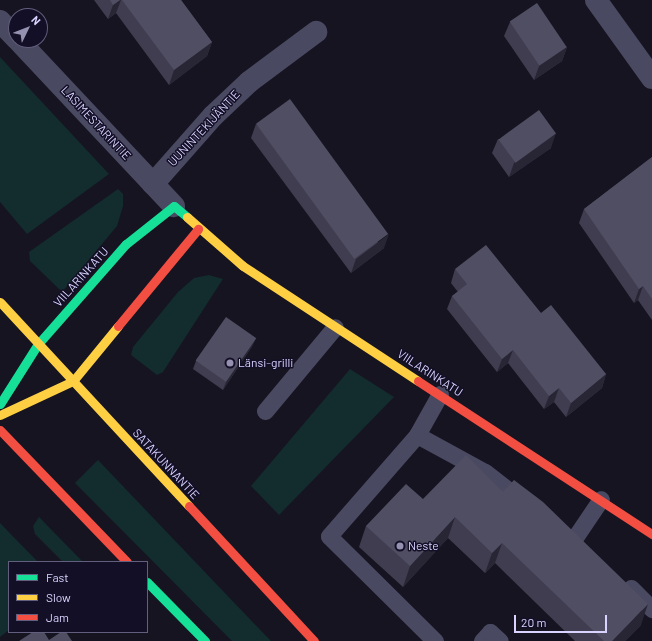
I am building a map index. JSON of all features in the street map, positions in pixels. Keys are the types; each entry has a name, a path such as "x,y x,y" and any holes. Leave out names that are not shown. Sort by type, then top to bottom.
{"street":[{"path":"596,0 652,78"},
{"name":"LASIMESTARINTIE","path":"0,21 8,29"},
{"name":"UUNINTEKIJÄNTIE","path":"153,184 213,116 248,82 316,32"},
{"name":"LASIMESTARINTIE","path":"25,48 174,206"},
{"name":"VIILARINKATU","path":"0,404 38,344 126,244 174,206 198,229 244,266 652,534"},
{"path":"0,415 73,381 198,229"},
{"name":"SATAKUNNANTIE","path":"0,302 314,641"},
{"path":"0,430 126,561"},
{"path":"148,583 205,641"}],"lane":[{"path":"265,411 335,327"},
{"path":"436,641 329,536 417,435 440,394"},
{"path":"417,435 485,472 542,515"},
{"path":"573,539 601,500"},
{"path":"620,579 652,609"},
{"path":"482,641 490,632 500,641"}],"green space":[{"path":"0,57 109,174 27,234 0,202"},
{"path":"118,189 123,194 123,206 117,226 63,291 59,289 30,261 29,252"},
{"path":"209,275 223,279 163,372 157,375 131,355 133,347 178,292 194,278"},
{"path":"350,369 394,397 279,515 251,486"},
{"path":"98,460 271,641 232,641 75,483"},
{"path":"39,517 82,561 62,561 35,534 33,526"},
{"path":"0,523 37,561 8,561 8,631 0,637"}],"building":[{"path":"110,0 120,0 113,5"},
{"path":"122,0 181,0 212,42 174,70"},
{"path":"537,3 567,47 539,65 510,21"},
{"path":"290,99 388,234 354,259 256,124"},
{"path":"539,110 556,133 516,163 499,139"},
{"path":"652,157 652,299 643,286 639,289 584,209"},
{"path":"486,245 541,313 551,305 606,374 571,403 559,388 549,396 513,350 502,359 452,296 467,284 455,269"},
{"path":"226,317 256,338 226,382 196,360"},
{"path":"466,455 503,492 514,480 543,502 648,604 612,641 604,641 502,543 492,553 455,517 410,566 366,526 406,484 423,499"},
{"path":"31,633 45,633 49,640 60,633 67,633 72,641 19,641"}],"traffic: fast":[{"path":"0,404 38,344 126,244 174,206 187,217"},
{"path":"148,583 205,641"}],"traffic: slow":[{"path":"187,217 243,266 418,381"},
{"path":"0,302 189,506"},
{"path":"0,415 73,381 118,326"}],"traffic: jam":[{"path":"118,326 198,229"},
{"path":"418,381 652,534"},
{"path":"0,430 126,561"},
{"path":"189,506 314,641"}],"place":[{"name":"Länsi-grilli","path":"230,363"},
{"name":"Neste","path":"400,546"}]}
